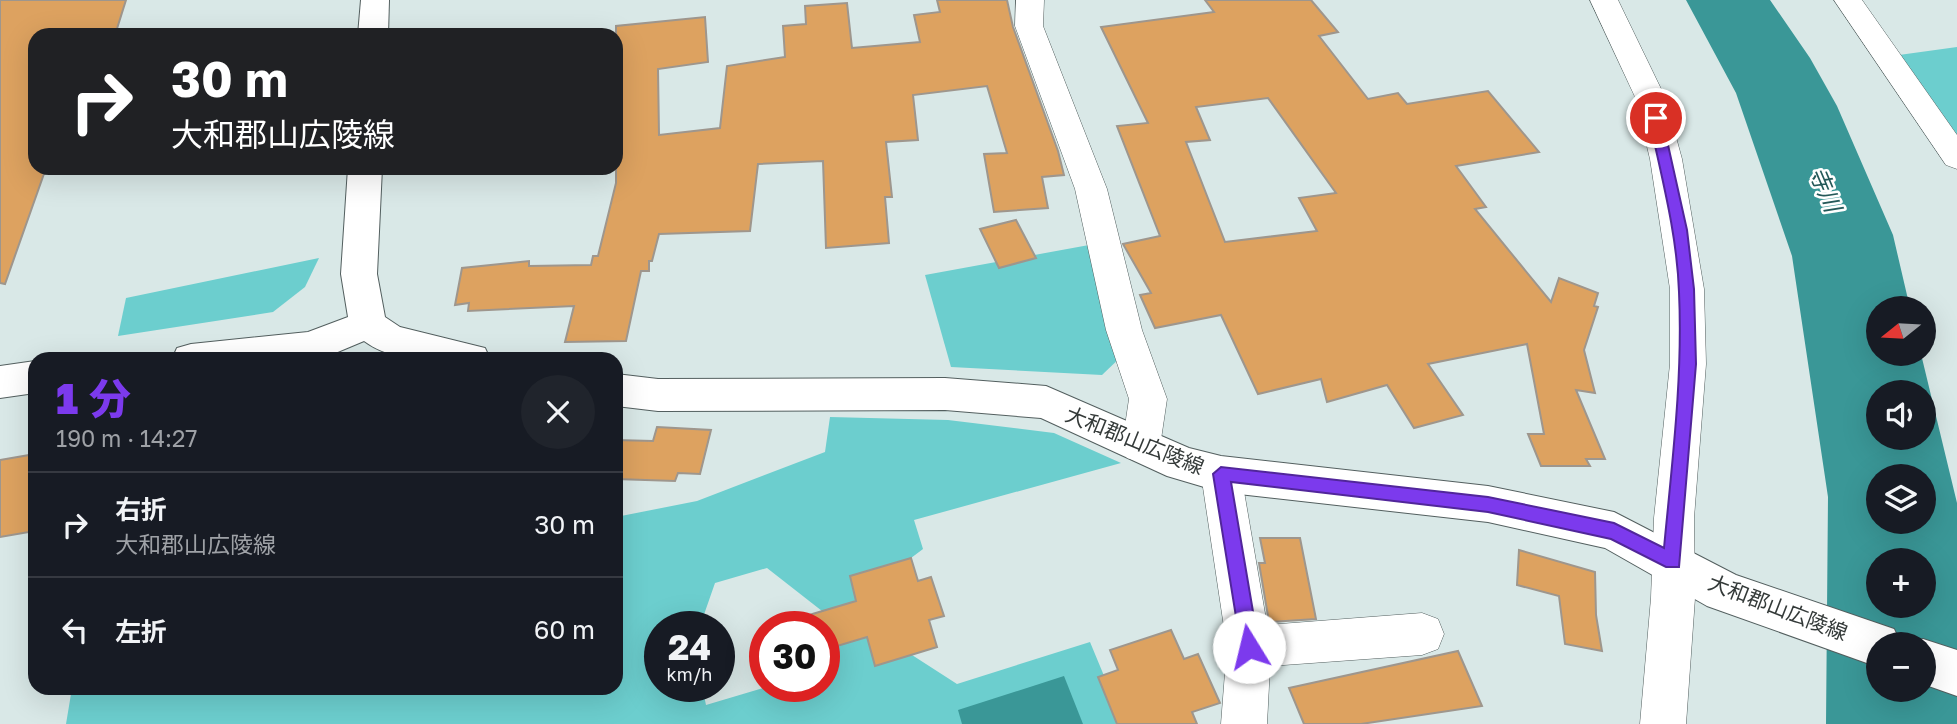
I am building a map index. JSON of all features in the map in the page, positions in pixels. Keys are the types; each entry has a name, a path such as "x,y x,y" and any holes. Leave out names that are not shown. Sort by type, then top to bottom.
{"main road":[{"path":"373,28 375,0"},
{"path":"365,175 359,274 368,324 389,340 441,352"},
{"path":"261,352 311,347 368,324"},
{"path":"0,382 28,378"},
{"name":"大和郡山広陵線","path":"623,391 657,395 946,394 1046,402 1182,464 1221,474 1488,504 1614,531 1723,591 1866,641"},
{"path":"1936,666 1957,673"}],"street":[{"path":"1030,0 1029,26 1091,189 1124,330 1148,399 1141,446"},
{"path":"1604,0 1650,97 1680,230 1687,289 1688,364 1662,724"},
{"path":"1848,0 1957,159"},
{"path":"1221,474 1249,647 1244,724"},
{"path":"1249,647 1422,634"}],"shaded area":[{"path":"1957,47 1957,135 1899,55"},
{"path":"1089,245 1125,353 1102,375 951,367 925,275"},
{"path":"319,258 305,287 273,312 118,336 126,298"},
{"path":"830,417 948,420 1054,433 1121,463 914,520 923,549 911,558 850,576 856,601 822,611 767,568 715,583 705,611 644,611 644,702 705,702 706,705 735,702 735,696 749,692 749,702 840,702 840,645 867,637 875,666 912,655 957,684 1090,642 1124,724 66,724 71,695 623,695 623,516 697,501 825,452"}],"water":[{"name":"寺川","path":"1686,0 1770,0 1810,58 1837,106 1893,235 1907,296 1866,296 1866,366 1924,366 1927,380 1866,380 1866,450 1936,450 1936,416 1957,503 1957,724 1826,724 1828,497 1792,256 1736,93"},
{"path":"1064,676 1083,724 962,724 958,710"}],"building":[{"path":"0,0 126,0 117,28 28,28 28,175 44,175 5,284 0,283"},
{"path":"937,0 1007,0 1013,27 1058,151 1064,175 1042,177 1048,208 994,212 984,154 1007,153 987,86 913,95 918,140 886,142 892,197 885,197 889,243 826,248 823,161 758,164 750,231 659,234 652,261 649,261 649,271 641,271 626,341 565,342 574,306 468,311 469,303 455,305 462,268 529,261 529,266 591,265 593,256 598,256 616,175 623,175 623,28 616,26 705,17 708,62 658,69 659,135 720,128 727,66 785,57 783,26 806,24 805,6 847,3 852,48 920,42 914,15 940,12"},
{"path":"1205,0 1311,0 1338,32 1319,36 1368,99 1398,93 1407,104 1488,91 1539,152 1456,166 1486,207 1475,209 1551,302 1559,278 1598,293 1594,306 1598,307 1584,350 1595,393 1576,390 1605,459 1586,459 1590,466 1541,466 1528,434 1544,434 1527,344 1428,364 1463,415 1414,428 1387,385 1327,402 1321,379 1258,394 1221,315 1155,328 1140,295 1151,293 1123,244 1160,236 1117,126 1148,123 1101,27 1214,12","holes":["1268,98 1336,193 1299,198 1317,231 1225,242 1186,142 1210,140 1196,107"]},
{"path":"1016,220 1036,258 999,268 980,229"},
{"path":"657,427 711,430 700,474 678,473 675,481 623,479 623,440 653,441"},
{"path":"28,455 28,532 0,537 0,460"},
{"path":"1260,538 1300,538 1316,619 1269,622 1259,563 1265,563"},
{"path":"1519,550 1595,572 1596,615 1602,651 1565,644 1559,596 1517,585"},
{"path":"911,558 918,581 931,577 944,616 929,620 937,647 875,666 867,637 840,645 840,611 822,611 856,601 850,576"},
{"path":"1171,630 1184,659 1198,654 1220,703 1192,712 1197,724 1117,724 1098,677 1118,670 1110,650"},
{"path":"1458,651 1482,706 1361,724 1304,724 1289,688"}],"route":[{"path":"1249,647 1221,474 1488,504 1614,531 1672,561 1688,364 1687,289 1680,230 1667,159 1656,118"}]}
